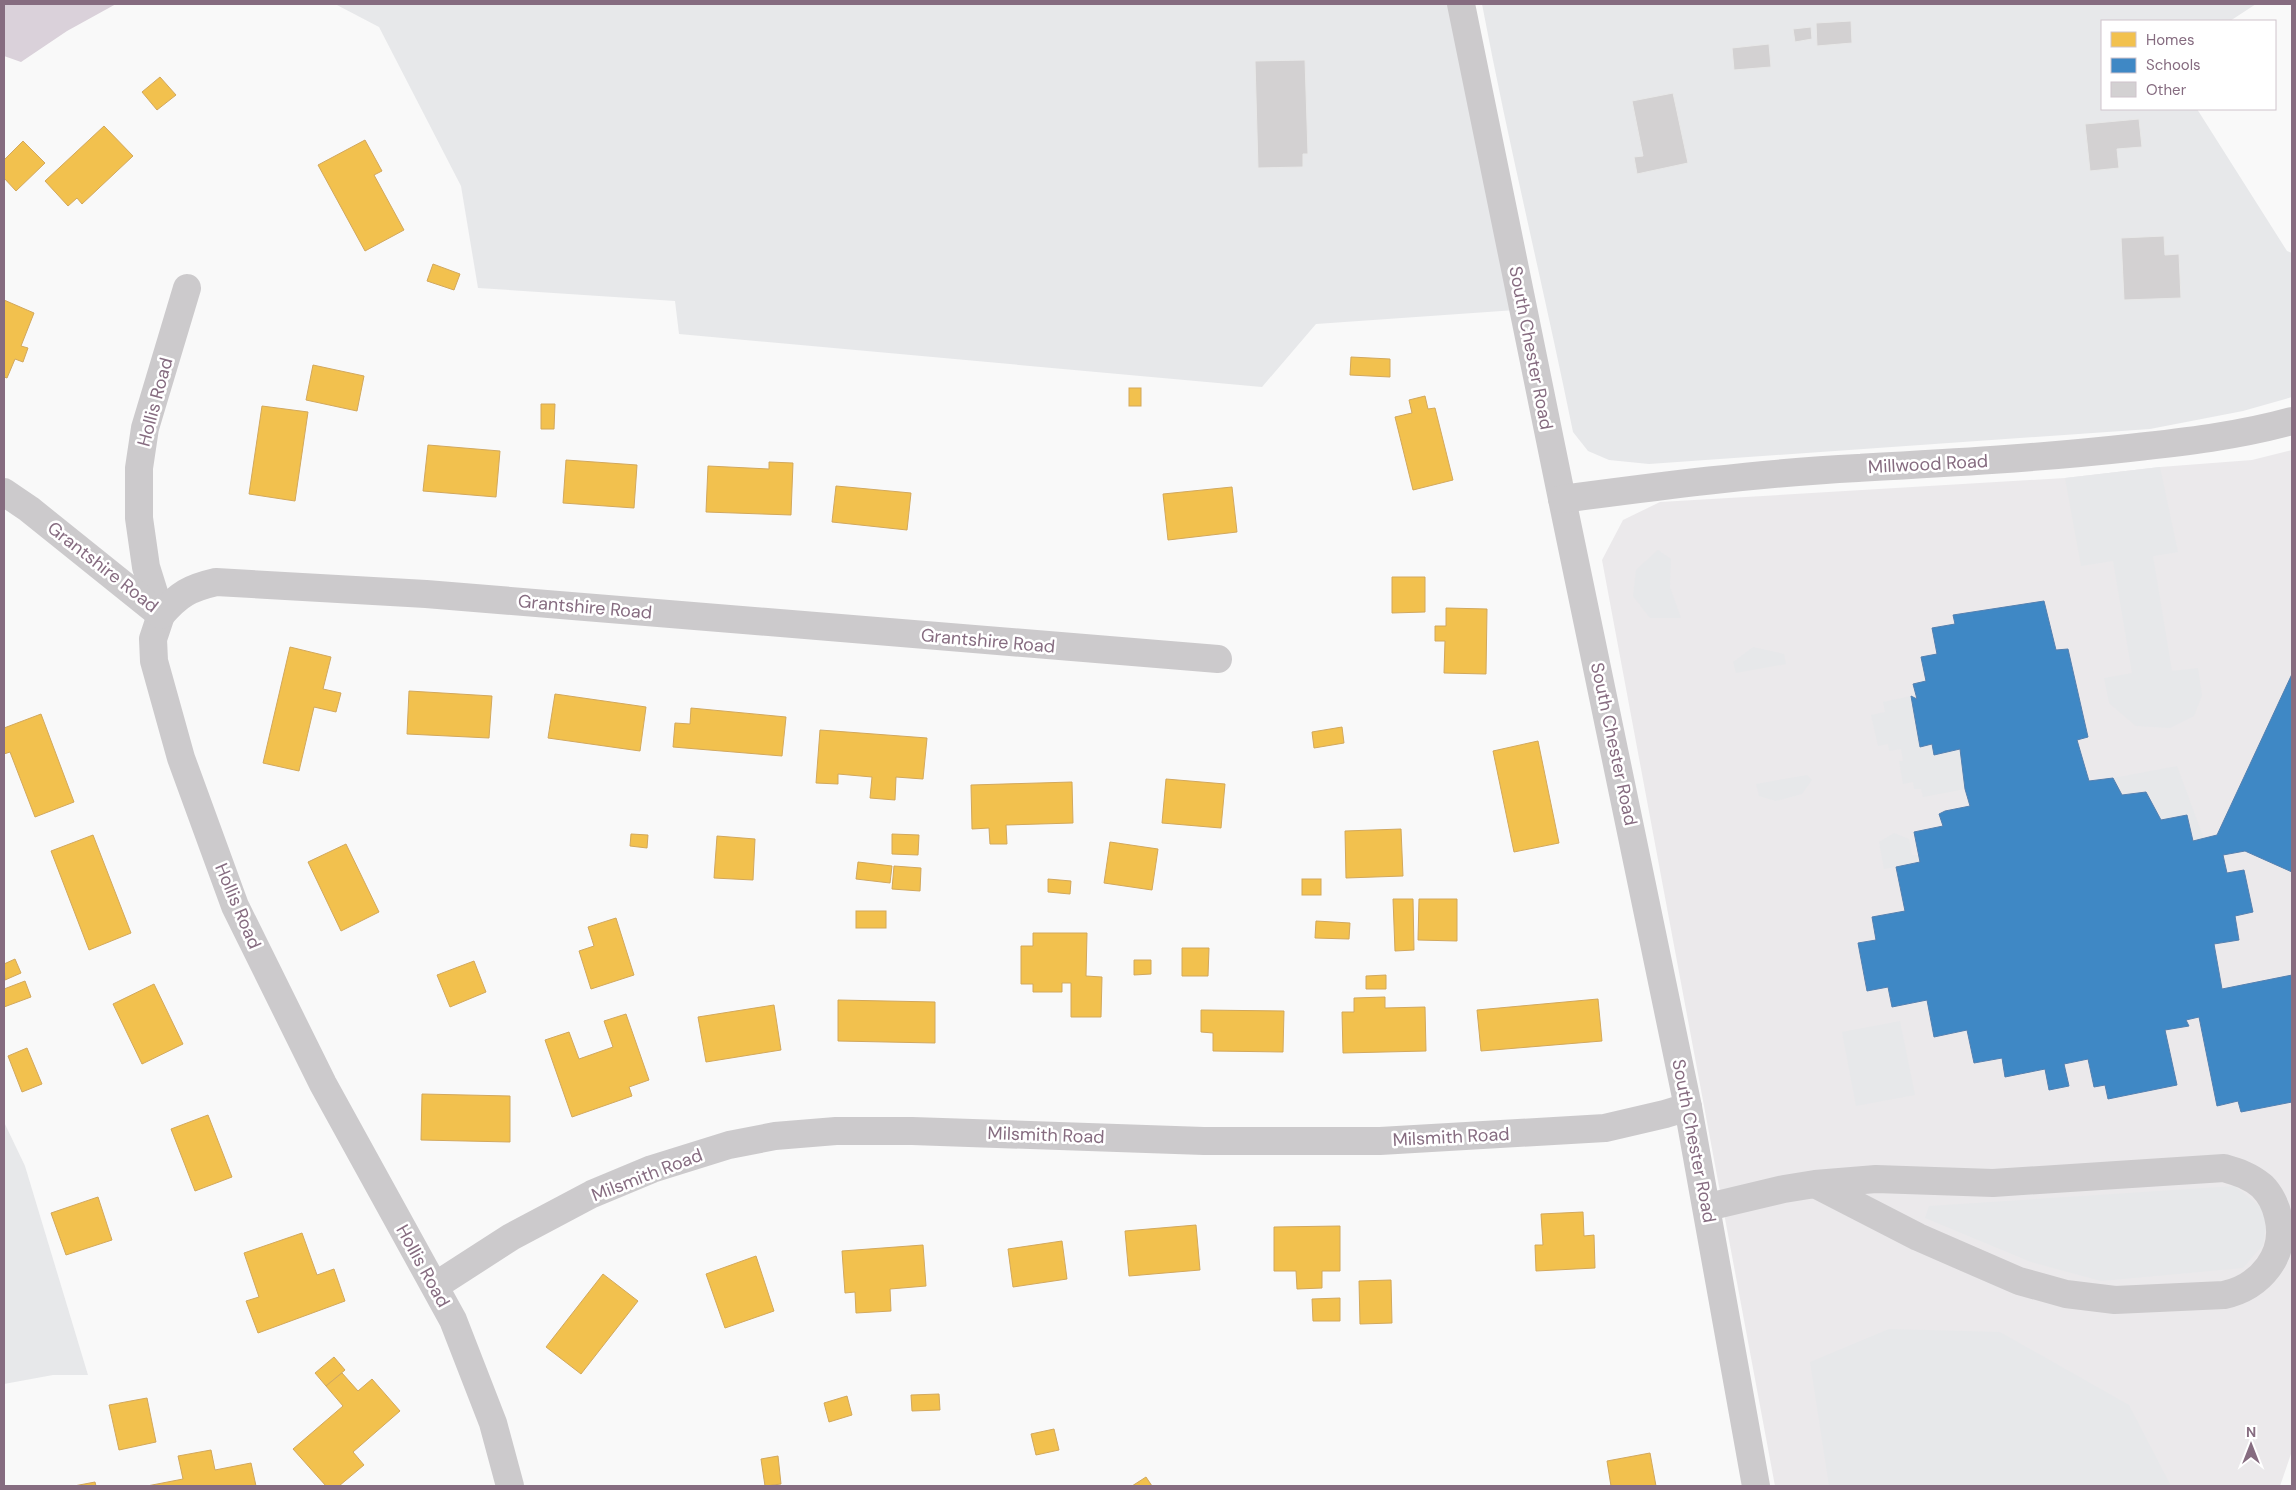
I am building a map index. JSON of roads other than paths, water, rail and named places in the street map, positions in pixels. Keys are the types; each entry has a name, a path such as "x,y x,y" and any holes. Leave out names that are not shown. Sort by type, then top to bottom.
{"street":[{"name":"South Chester Road","path":"1462,4 1708,1207 1756,1486"},
{"name":"Hollis Road","path":"187,288 145,428 139,468 139,518 146,567 162,615 153,639 154,661 181,758 235,906 323,1084 435,1286 466,1348 493,1423 510,1486"},
{"name":"Millwood Road","path":"1562,499 1691,482 1854,468 2044,457 2199,441 2255,431 2292,421"},
{"name":"Grantshire Road","path":"4,492 29,509 162,615 174,599 194,587 216,582 426,594 1218,659"},
{"name":"Milsmith Road","path":"435,1286 511,1237 592,1194 652,1169 729,1145 775,1136 836,1131 912,1131 1204,1141 1380,1141 1605,1128 1688,1107"},
{"path":"1708,1207 1784,1189 1815,1184 1876,1180 1994,1183 2224,1168 2246,1174 2263,1187 2276,1206 2281,1226 2279,1248 2270,1267 2252,1285 2224,1295 2115,1300 2066,1294 2019,1281 1937,1245 1815,1184"}]}
